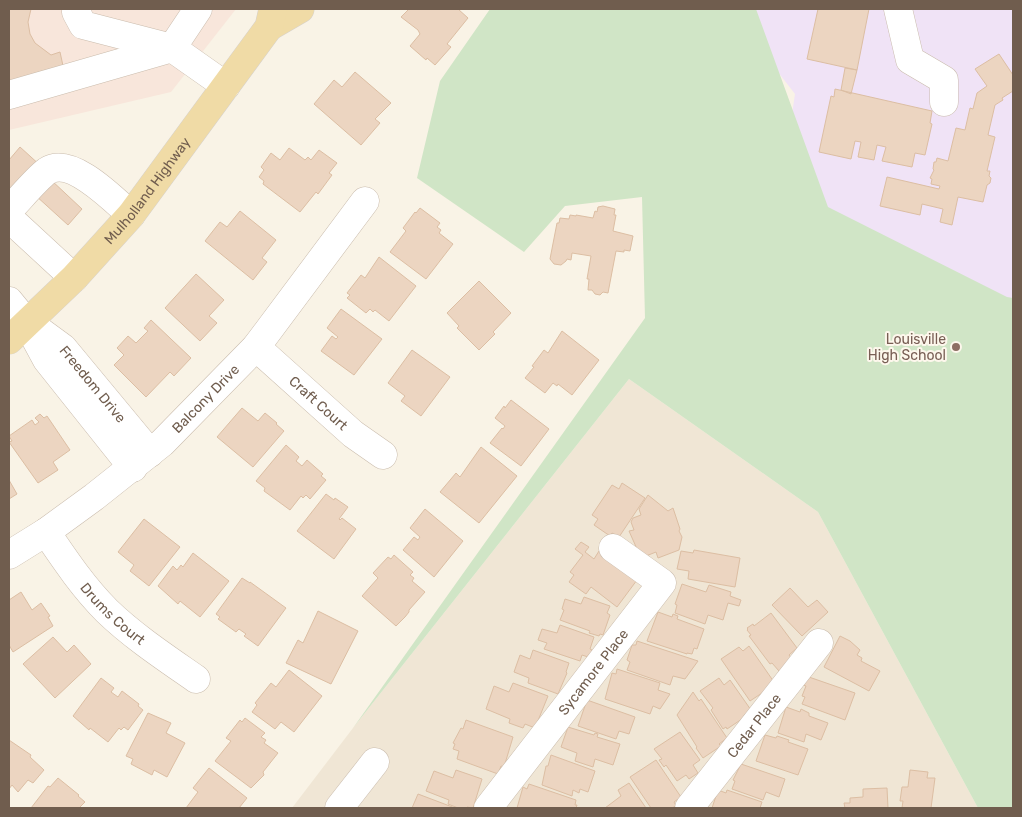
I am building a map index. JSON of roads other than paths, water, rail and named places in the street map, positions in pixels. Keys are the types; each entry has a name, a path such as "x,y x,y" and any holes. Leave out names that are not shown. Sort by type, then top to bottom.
{"main road":[{"name":"Mulholland Highway","path":"18,331 74,278 131,215 226,86 271,18 300,9"}],"street":[{"path":"77,9 76,12 83,25 172,48 226,86"},
{"path":"9,95 172,48 198,9"},
{"path":"898,9 910,60 944,80 944,102"},
{"path":"9,210 47,171 58,166 69,168 84,176 131,215"},
{"name":"Balcony Drive","path":"9,555 46,532 142,460 256,346 366,201"},
{"path":"9,218 74,278"},
{"name":"Freedom Drive","path":"9,301 18,331 142,460"},
{"name":"Craft Court","path":"256,346 353,434 383,455"},
{"name":"Drums Court","path":"46,532 75,575 108,612 150,646 196,679"},
{"name":"Sycamore Place","path":"488,808 662,583 613,548"},
{"name":"Cedar Place","path":"689,808 819,643"},
{"path":"339,808 375,762"}],"place":[{"name":"Louisville High School","path":"956,347"}]}
